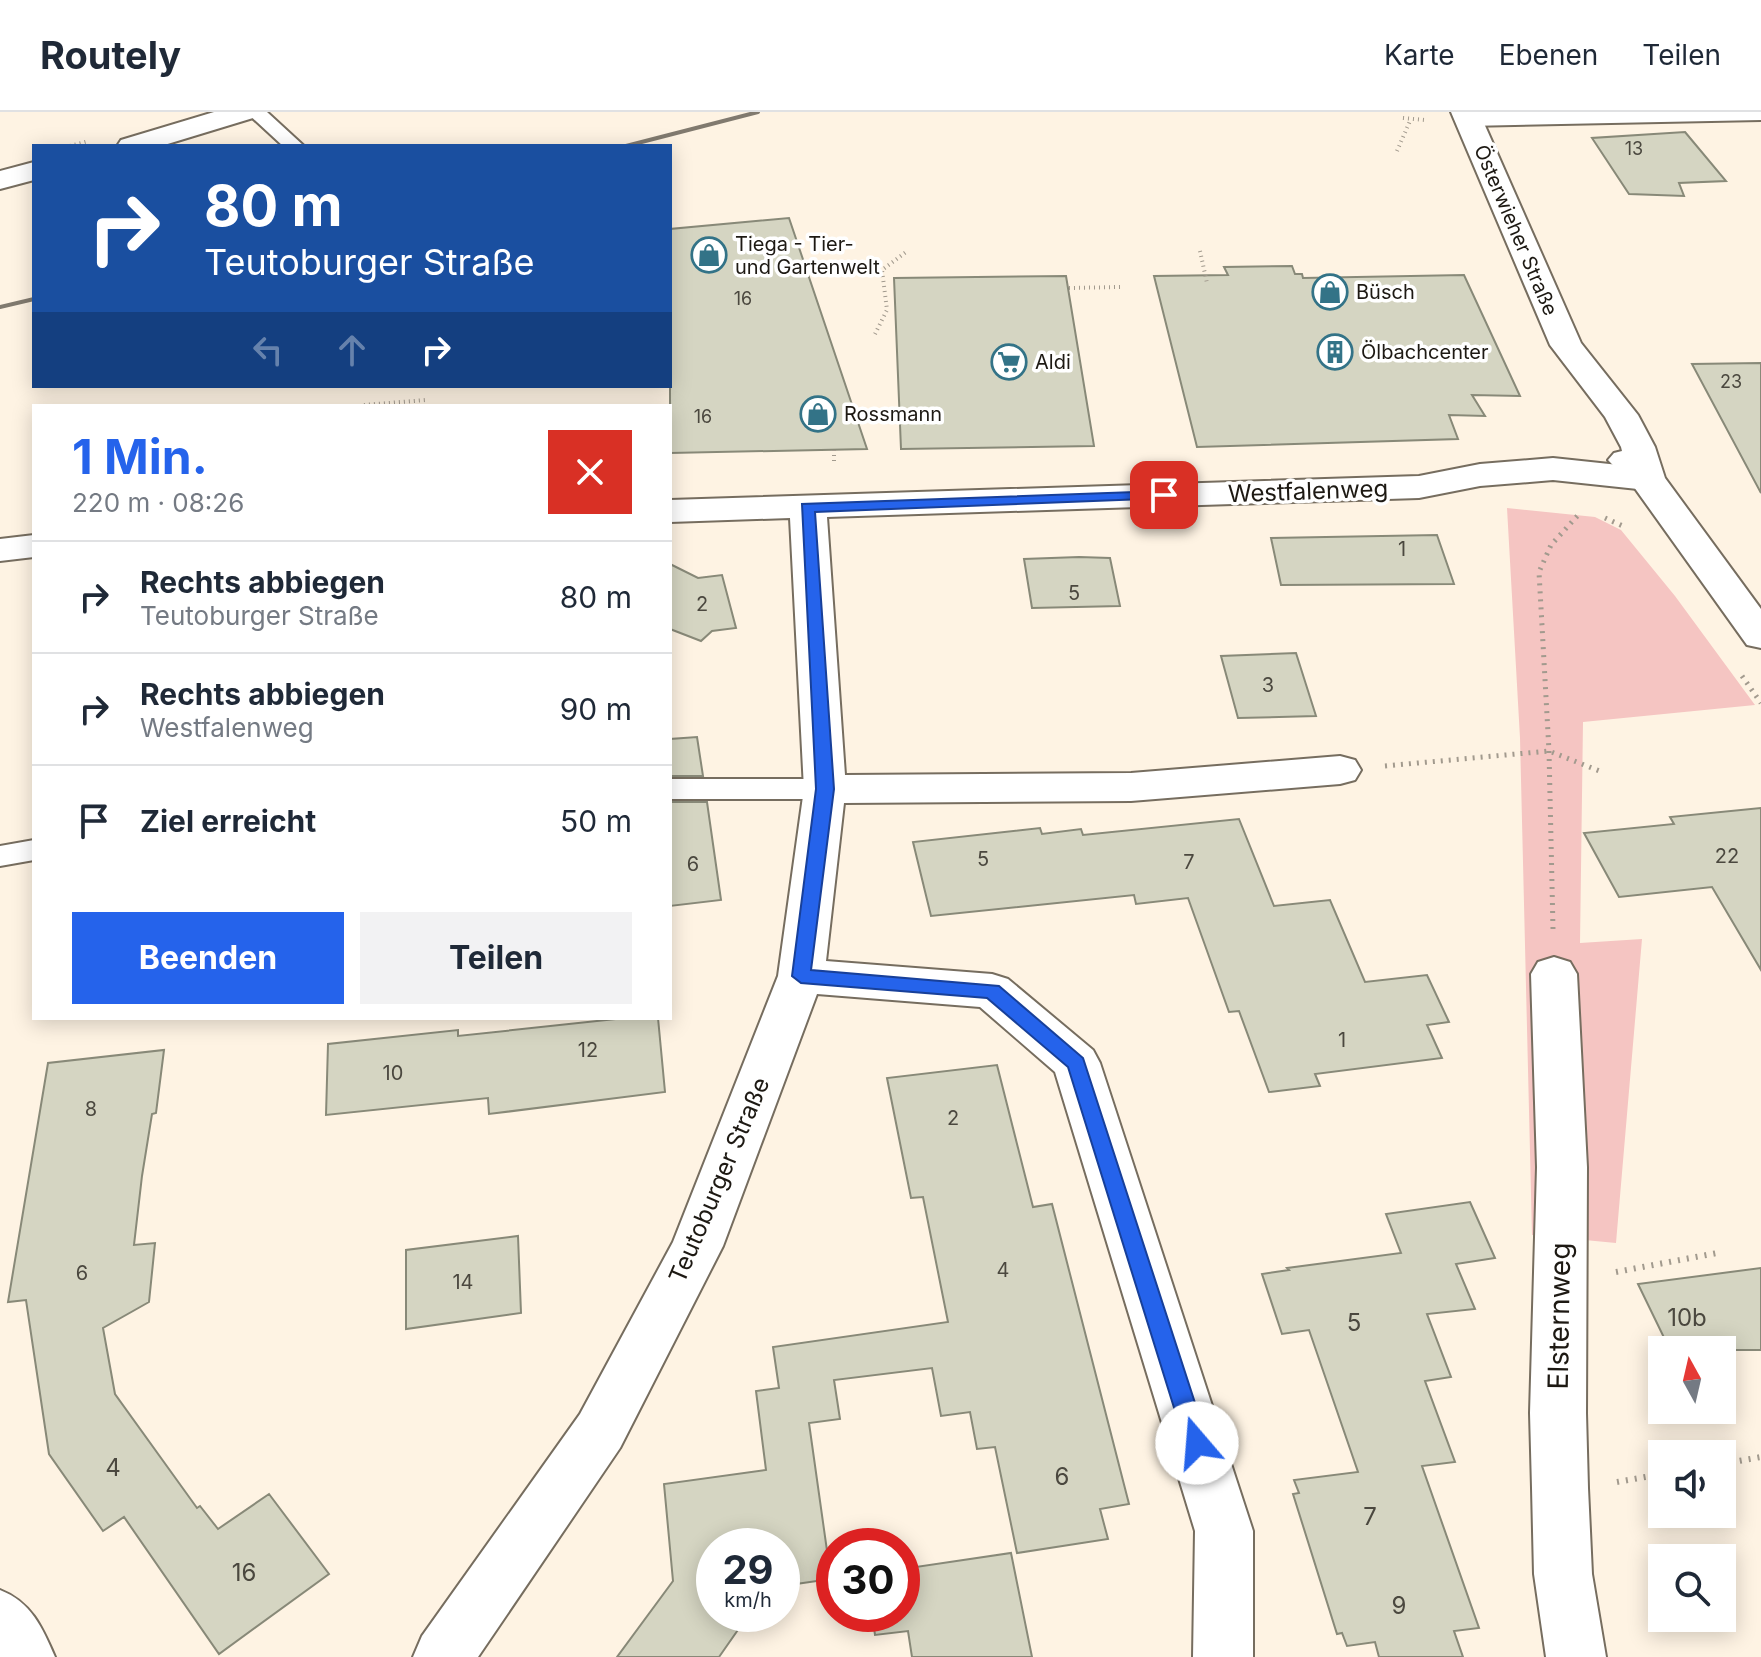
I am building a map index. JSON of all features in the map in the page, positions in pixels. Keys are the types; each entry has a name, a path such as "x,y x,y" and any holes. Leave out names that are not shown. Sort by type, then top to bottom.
{"street":[{"path":"138,144 243,112"},
{"path":"1466,115 1761,112"},
{"name":"Österwieher Straße","path":"1466,115 1568,348 1568,370 1579,398 1610,447 1647,479 1754,616"},
{"path":"0,180 32,172"},
{"name":"Westfalenweg","path":"672,511 1419,487 1529,494 1588,492 1647,479"},
{"name":"Teutoburger Straße","path":"443,1657 607,1417 697,1246 801,976 825,789 808,508"},
{"path":"0,550 32,546"},
{"path":"825,789 1131,787 1340,770"},
{"name":"Elsternweg","path":"1554,974 1562,1167 1558,1413 1563,1574 1576,1657"},
{"path":"801,976 992,991 1076,1063 1224,1531 1223,1657"},
{"path":"0,1618 25,1657"}],"lane":[{"path":"256,112 292,144"},
{"path":"672,789 825,789"},
{"path":"0,856 32,850"}],"path":[{"path":"1397,151 1410,121"},
{"path":"1200,251 1207,283"},
{"path":"875,334 887,310 882,270 906,252"},
{"path":"1069,288 1120,287"},
{"path":"376,404 426,400"},
{"path":"1554,974 1549,751 1539,572 1551,545 1579,513"},
{"path":"1340,770 1549,751 1602,772"},
{"path":"1560,1282 1717,1253"},
{"path":"1736,1461 1761,1457"}],"shaded area":[{"path":"1507,508 1595,517 1621,530 1675,596 1755,705 1583,722 1580,943 1642,939 1616,1243 1532,1235 1520,738"}],"building":[{"path":"1685,132 1726,181 1679,183 1684,196 1629,194 1592,138"},
{"path":"789,218 867,449 672,453 672,229"},
{"name":"Ölbachcenter","path":"1292,266 1295,274 1302,274 1303,278 1464,275 1520,396 1472,395 1485,416 1449,415 1458,439 1197,447 1154,276 1228,275 1224,267"},
{"name":"Aldi","path":"1066,276 1094,446 901,449 894,278"},
{"path":"1761,363 1761,493 1692,364"},
{"path":"1437,535 1454,584 1281,585 1271,538"},
{"path":"1110,558 1120,606 1032,608 1024,559"},
{"path":"672,565 698,578 722,575 736,628 712,631 701,641 672,630"},
{"path":"1296,653 1316,716 1238,718 1221,656"},
{"path":"697,737 703,776 672,776 672,739"},
{"path":"672,802 707,802 721,900 672,906"},
{"path":"1761,808 1761,970 1712,887 1619,897 1584,833 1674,824 1670,817"},
{"path":"1239,819 1274,906 1330,900 1365,982 1427,975 1449,1022 1427,1025 1442,1058 1315,1074 1320,1086 1269,1092 1239,1011 1229,1012 1188,898 1136,904 1134,895 931,916 913,842 1040,828 1042,834 1081,829 1083,835"},
{"path":"606,1020 658,1020 665,1092 489,1114 488,1098 326,1115 328,1044 458,1030 458,1036"},
{"path":"164,1050 156,1113 152,1114 142,1176 134,1245 155,1243 149,1302 103,1328 115,1394 197,1508 200,1506 218,1529 269,1494 329,1574 219,1654 124,1517 103,1531 49,1454 26,1300 8,1302 48,1063"},
{"path":"997,1065 1033,1207 1052,1204 1129,1504 1100,1509 1108,1539 1017,1553 995,1447 977,1449 970,1412 941,1416 932,1368 834,1380 840,1419 809,1423 824,1528 816,1528 816,1581 800,1583 800,1528 696,1528 696,1632 736,1632 719,1657 617,1657 673,1581 664,1484 766,1470 756,1391 779,1388 773,1347 948,1322 923,1197 911,1198 887,1078"},
{"path":"1470,1202 1495,1258 1456,1264 1475,1309 1427,1314 1451,1377 1425,1381 1455,1462 1422,1466 1479,1628 1454,1631 1463,1657 1379,1657 1375,1642 1347,1646 1342,1633 1337,1634 1293,1494 1299,1493 1294,1480 1358,1472 1309,1330 1282,1334 1262,1274 1401,1253 1386,1214"},
{"path":"518,1236 521,1313 406,1329 406,1250"},
{"path":"1761,1268 1761,1350 1736,1350 1736,1336 1663,1336 1638,1284"},
{"path":"1011,1553 1032,1657 912,1657 908,1632 920,1632 920,1566"}],"railway":[{"path":"634,144 758,112"},
{"path":"0,307 32,299"}],"place":[{"name":"Tiega - Tier- und Gartenwelt","path":"709,255"},
{"name":"Büsch","path":"1330,292"},
{"name":"Ölbachcenter","path":"1335,352"},
{"name":"Aldi","path":"1009,362"},
{"name":"Rossmann","path":"818,414"}],"route":[{"path":"1164,495 808,508 825,789 801,976 992,991 1076,1063 1197,1443"}]}
